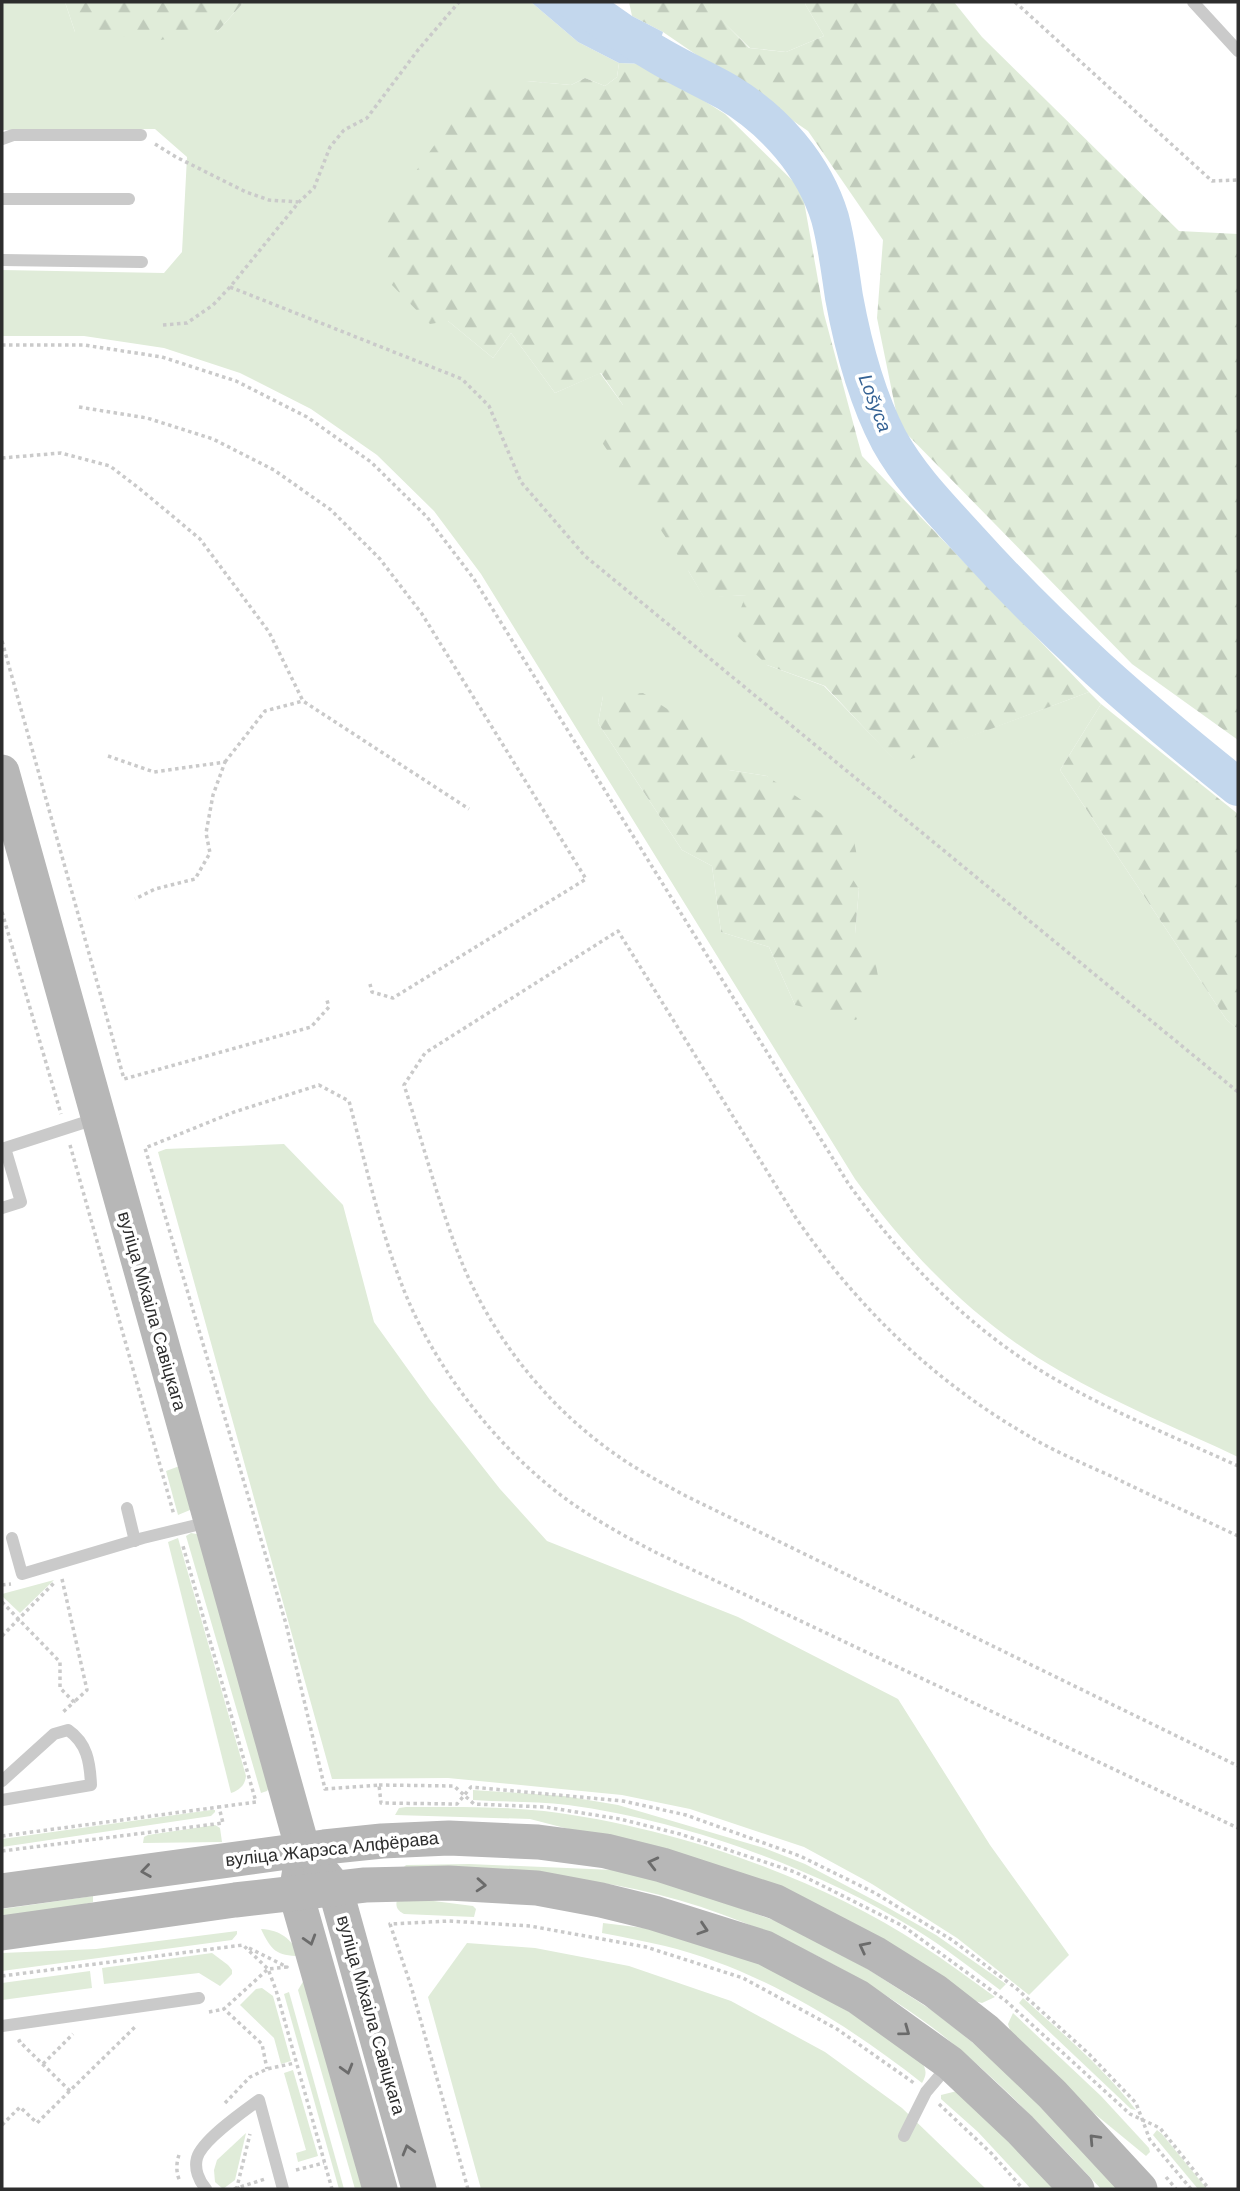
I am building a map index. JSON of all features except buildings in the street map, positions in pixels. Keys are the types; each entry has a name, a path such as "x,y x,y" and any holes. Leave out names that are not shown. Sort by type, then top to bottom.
{"main road":[{"name":"вуліца Міхаіла Савіцкага","path":"2,772 98,1118 195,1526 303,1850 335,1888 419,2189"},
{"name":"вуліца Жарэса Алфёрава","path":"2,1891 303,1850 382,1841 449,1838 538,1842 606,1851 662,1865 776,1902 876,1954 935,1991 985,2030 1052,2094 1140,2189"},
{"name":"вуліца Міхаіла Савіцкага","path":"303,1850 296,1894 380,2189"},
{"path":"2,1933 235,1900 365,1885 449,1882 537,1888 601,1900 654,1913 765,1948 858,1997 950,2063 1020,2129 1077,2189"}],"lane":[{"path":"1193,2 1238,51"},
{"path":"2,139 13,135 141,135"},
{"path":"2,198 129,199"},
{"path":"2,260 142,262"},
{"path":"2,1208 20,1202 3,1145 98,1118"},
{"path":"127,1508 135,1541"},
{"path":"12,1538 22,1574 195,1526"},
{"path":"2,1781 54,1734 68,1730 81,1738 92,1785 2,1800"},
{"path":"2,2026 199,1998"},
{"path":"905,2136 926,2092 950,2063"},
{"path":"206,2189 201,2184 196,2169 201,2150 233,2118 259,2101 283,2189"}],"path":[{"path":"163,325 187,323 213,305 230,287 299,202 314,188 330,147 344,130 367,118 418,50 459,2"},
{"path":"1015,2 1212,181 1238,180"},
{"path":"141,135 176,157 246,192 269,200 299,202"},
{"path":"230,287 462,379 489,406 521,481 585,556 1238,1092"},
{"path":"2,345 83,345 162,357 236,381 307,416 371,462 428,517 474,579 848,1183 898,1249 955,1307 1020,1357 1054,1379 1238,1466"},
{"path":"79,407 147,418 213,439 274,471 331,510 380,559 422,614 586,879 393,998 372,992 370,985"},
{"path":"2,458 61,453 110,466 200,539 270,632 303,701 469,808"},
{"path":"2,641 124,1080 311,1027 329,1007 326,997"},
{"path":"135,899 155,889 195,879 210,853 206,833 213,795 225,762 265,711 303,701"},
{"path":"108,756 154,772 225,762"},
{"path":"2,912 65,1129 195,1526 256,1802 2,1836"},
{"path":"1238,1536 1023,1433 948,1383 881,1323 821,1255 796,1218 618,931 425,1053 404,1085 461,1259 481,1301 505,1342 534,1380 567,1415 603,1446 642,1473 686,1496 1238,1766"},
{"path":"325,1788 286,1624 145,1148 234,1112 319,1085 349,1101 383,1230 401,1282 424,1332 452,1378 485,1422 522,1462 564,1497 609,1528 657,1553 1238,1828"},
{"path":"2,1636 61,1576 87,1690 56,1719"},
{"path":"2,1586 14,1584"},
{"path":"2,1602 60,1662 60,1688 74,1702"},
{"path":"2,1851 223,1823 219,1807"},
{"path":"468,2189 411,1986 390,1924 449,1921 530,1926 646,1947 743,1978 837,2029 926,2092 992,2154 1023,2189"},
{"path":"902,1926 1006,2001 1129,2114 1160,2129 1209,2189"},
{"path":"243,1945 268,1969 332,2189"},
{"path":"2,1976 243,1945 287,1967 268,1969 224,2009 200,2013"},
{"path":"224,2009 262,2044 267,2069"},
{"path":"2,2125 20,2107 37,2123 140,2022"},
{"path":"43,2064 75,2032 63,2034"},
{"path":"30,2039 19,2041 71,2092"},
{"path":"1136,2103 1150,2140 1191,2189"},
{"path":"243,2130 251,2128"},
{"path":"251,2128 258,2135"},
{"path":"239,2189 237,2187 251,2128"},
{"path":"1170,2164 1161,2170 1176,2189"}],"green space":[{"path":"2,2 65,2 75,32 217,32 244,2 531,2 578,42 619,63 617,77 605,86 585,78 571,85 527,81 448,321 493,358 511,333 555,393 600,373 623,405 689,572 704,597 747,595 767,665 824,686 898,763 1089,692 1101,704 1060,770 1226,1019 1238,1030 1238,1457 1104,1394 1029,1352 1000,1332 947,1286 899,1235 855,1179 481,574 434,511 377,455 311,409 240,373 164,348 84,336 2,336 2,270 164,273 182,252 187,157 155,129 2,130","holes":["603,696 729,770 767,776 859,889 855,934 795,1005 769,947 721,932 712,866 682,850 598,723"]},
{"path":"65,2 244,2 217,32 160,40 75,32"},
{"path":"629,2 713,2 710,8 749,48 786,52 824,36 806,2 954,2 982,37 1179,231 1238,234 1238,740 1132,664 899,426 877,318 883,240 808,131 663,32 632,16"},
{"path":"713,2 806,2 824,36 786,52 750,48 709,8"},
{"path":"619,63 646,64 725,114 802,190 824,314 862,456 1089,692 898,764 825,686 767,665 732,631 746,595 704,598 595,432 623,405 601,373 555,393 511,333 493,358 448,321 430,324 389,282 381,248 387,212 472,92 527,81 571,85 585,78 605,86 617,77"},
{"path":"643,693 722,745 729,770 767,776 853,836 858,861 848,872 859,889 855,934 872,944 880,987 856,1020 795,1005 769,947 721,932 712,866 682,850 598,723 603,696"},
{"path":"1101,704 1238,814 1238,1030 1226,1019 1060,770"},
{"path":"284,1144 343,1205 374,1322 430,1400 500,1489 547,1541 738,1617 898,1699 990,1845 1069,1955 1029,1995 957,1938 872,1884 804,1847 690,1809 622,1795 448,1778 332,1779 158,1152 166,1149"},
{"path":"185,1464 193,1506 178,1515 166,1471"},
{"path":"191,1533 202,1535 270,1786 267,1791 261,1793 186,1536"},
{"path":"178,1538 246,1776 242,1787 231,1793 168,1542"},
{"path":"54,1580 20,1613 2,1596 2,1594"},
{"path":"473,1790 564,1796 618,1805 764,1848 805,1864 885,1906 936,1935 1006,1984 1000,1990 935,1942 875,1906 747,1850 656,1822 612,1812 556,1804 473,1800"},
{"path":"399,1808 544,1811 592,1818 691,1842 789,1876 835,1897 880,1920 930,1951 995,1997 982,2003 971,2000 588,1834 530,1819 395,1815"},
{"path":"211,1810 215,1812 211,1816 2,1847 2,1839"},
{"path":"215,1825 220,1828 222,1842 143,1843 144,1837 148,1835"},
{"path":"469,1864 614,1870 663,1881 779,1922 866,1968 933,2011 997,2062 1119,2189 1101,2189 1004,2089 941,2034 904,2007 821,1958 732,1918 640,1890 579,1880 404,1867"},
{"path":"93,1896 93,1902 2,1924 2,1909"},
{"path":"410,1898 473,1906 476,1909 474,1917 400,1912 396,1905 397,1900"},
{"path":"603,1923 677,1932 765,1964 851,2013 923,2064 923,2081 922,2083 833,2020 768,1984 700,1956 602,1933"},
{"path":"261,1929 274,1931 285,1937 300,1956 285,1955 275,1950"},
{"path":"237,1931 232,1940 2,1971 2,1953 96,1949"},
{"path":"467,1943 535,1948 629,1966 731,2001 825,2052 902,2108 986,2189 481,2189 428,1997"},
{"path":"212,1953 232,1970 232,1974 220,1986 199,1973 104,1984 102,1968"},
{"path":"90,1971 92,1988 2,2000 2,1983"},
{"path":"304,1980 367,2189 355,2189 298,1990"},
{"path":"262,1988 273,1996 291,2061 281,2064 274,2038 240,2005 256,1989"},
{"path":"289,1992 344,2189 339,2189 284,1994"},
{"path":"1023,1998 1096,2065 1136,2110 1131,2109 1019,2003"},
{"path":"1013,2013 1101,2096 1149,2148 1150,2152 1146,2156 1090,2110 1011,2033 1008,2024"},
{"path":"293,2070 318,2156 298,2162 296,2153 306,2150 284,2073"},
{"path":"957,2091 1057,2189 1031,2189 978,2132 941,2099 941,2095"},
{"path":"1157,2130 1207,2189 1198,2189 1153,2135"},
{"path":"246,2133 235,2180 223,2189 215,2182 217,2160"}],"water":[{"path":"531,2 612,2 663,32 656,55 646,64 619,63 578,42"}],"waterway":[{"name":"Lošyca","path":"575,2 646,48 744,103 776,130 790,146 814,180 830,218 861,370 881,423 906,467 1001,575 1066,639 1132,700 1238,787"}]}
